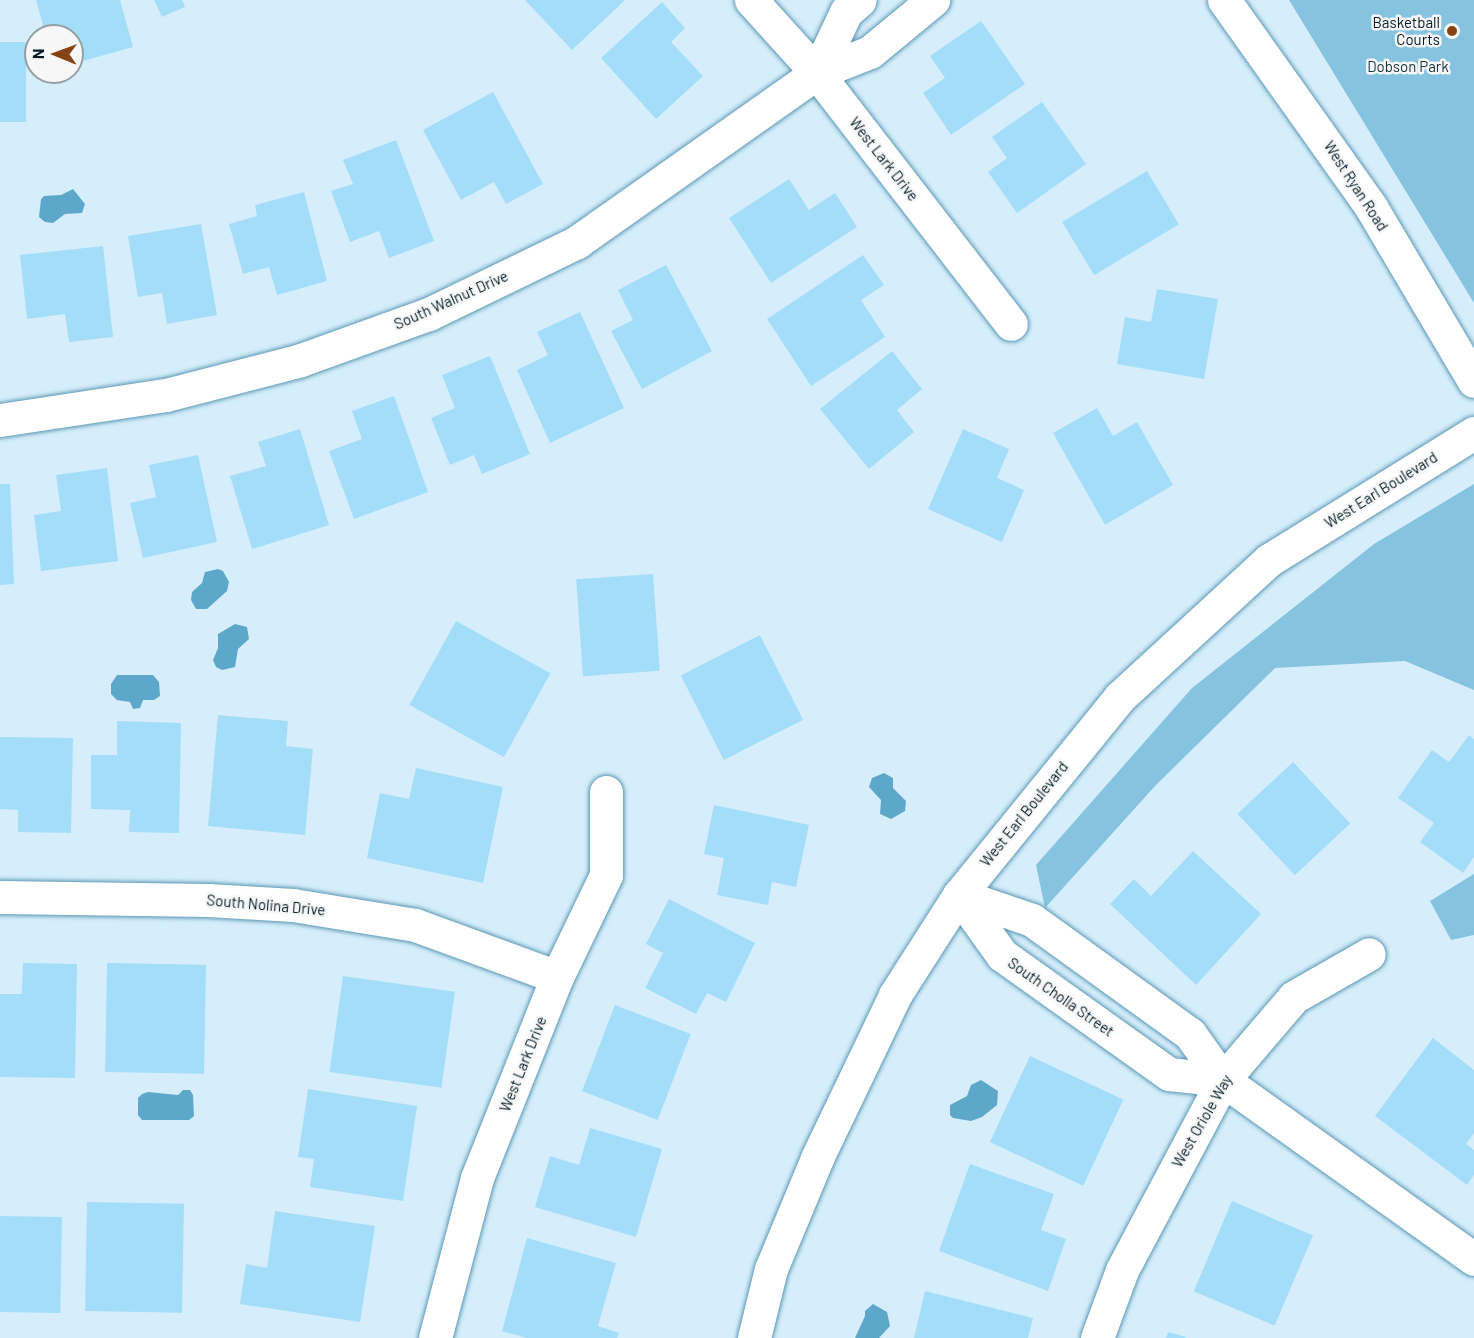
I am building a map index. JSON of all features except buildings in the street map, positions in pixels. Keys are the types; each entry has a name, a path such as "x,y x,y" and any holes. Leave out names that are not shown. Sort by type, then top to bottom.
{"street":[{"name":"West Lark Drive","path":"751,0 817,73 1011,324"},
{"name":"South Walnut Drive","path":"817,73 846,12 860,0"},
{"name":"South Walnut Drive","path":"0,420 166,395 301,360 429,314 577,242 817,73 870,52 933,0"},
{"name":"West Ryan Road","path":"1224,0 1371,207 1474,381"},
{"name":"West Earl Boulevard","path":"754,1338 771,1269 818,1156 895,995 959,895 1120,697 1269,560 1474,433"},
{"name":"West Lark Drive","path":"435,1338 477,1178 557,977 606,875 606,792"},
{"name":"South Cholla Street","path":"959,895 1002,955 1169,1074 1223,1080"},
{"name":"South Cholla Street","path":"959,895 1032,921 1190,1034 1223,1080 1474,1258"},
{"name":"South Nolina Drive","path":"0,897 208,900 293,904 415,925 557,977"},
{"name":"West Oriole Way","path":"1097,1338 1122,1270 1223,1080 1294,997 1369,954"}],"green space":[{"name":"Dobson Park","path":"1289,0 1474,0 1474,303"},
{"path":"1474,484 1474,690 1405,661 1275,668 1155,786 1045,908 1036,865 1192,688 1374,544"},
{"path":"1474,874 1474,935 1451,940 1430,901"}],"shaded area":[{"path":"73,189 85,204 82,213 65,214 53,223 45,222 39,217 41,199 44,196 61,195"},
{"path":"218,569 223,571 229,582 227,591 207,609 196,609 191,600 192,592 202,583 205,572"},
{"path":"235,624 247,627 249,639 238,649 235,667 222,670 216,667 213,660 218,648 218,634"},
{"path":"117,675 153,675 159,682 160,696 154,700 143,700 140,708 133,709 130,702 117,700 111,694 111,684"},
{"path":"884,773 893,778 893,788 906,801 905,811 891,819 880,814 881,800 869,787 872,778"},
{"path":"981,1080 998,1091 997,1105 982,1117 971,1121 953,1118 950,1115 950,1105 967,1096 971,1085"},
{"path":"183,1090 190,1090 193,1095 194,1116 189,1120 142,1120 138,1115 138,1098 142,1094 148,1092 178,1095"},
{"path":"873,1304 887,1312 890,1326 879,1338 855,1338 865,1311"}],"place":[{"name":"Basketball Courts","path":"1452,31"}]}
